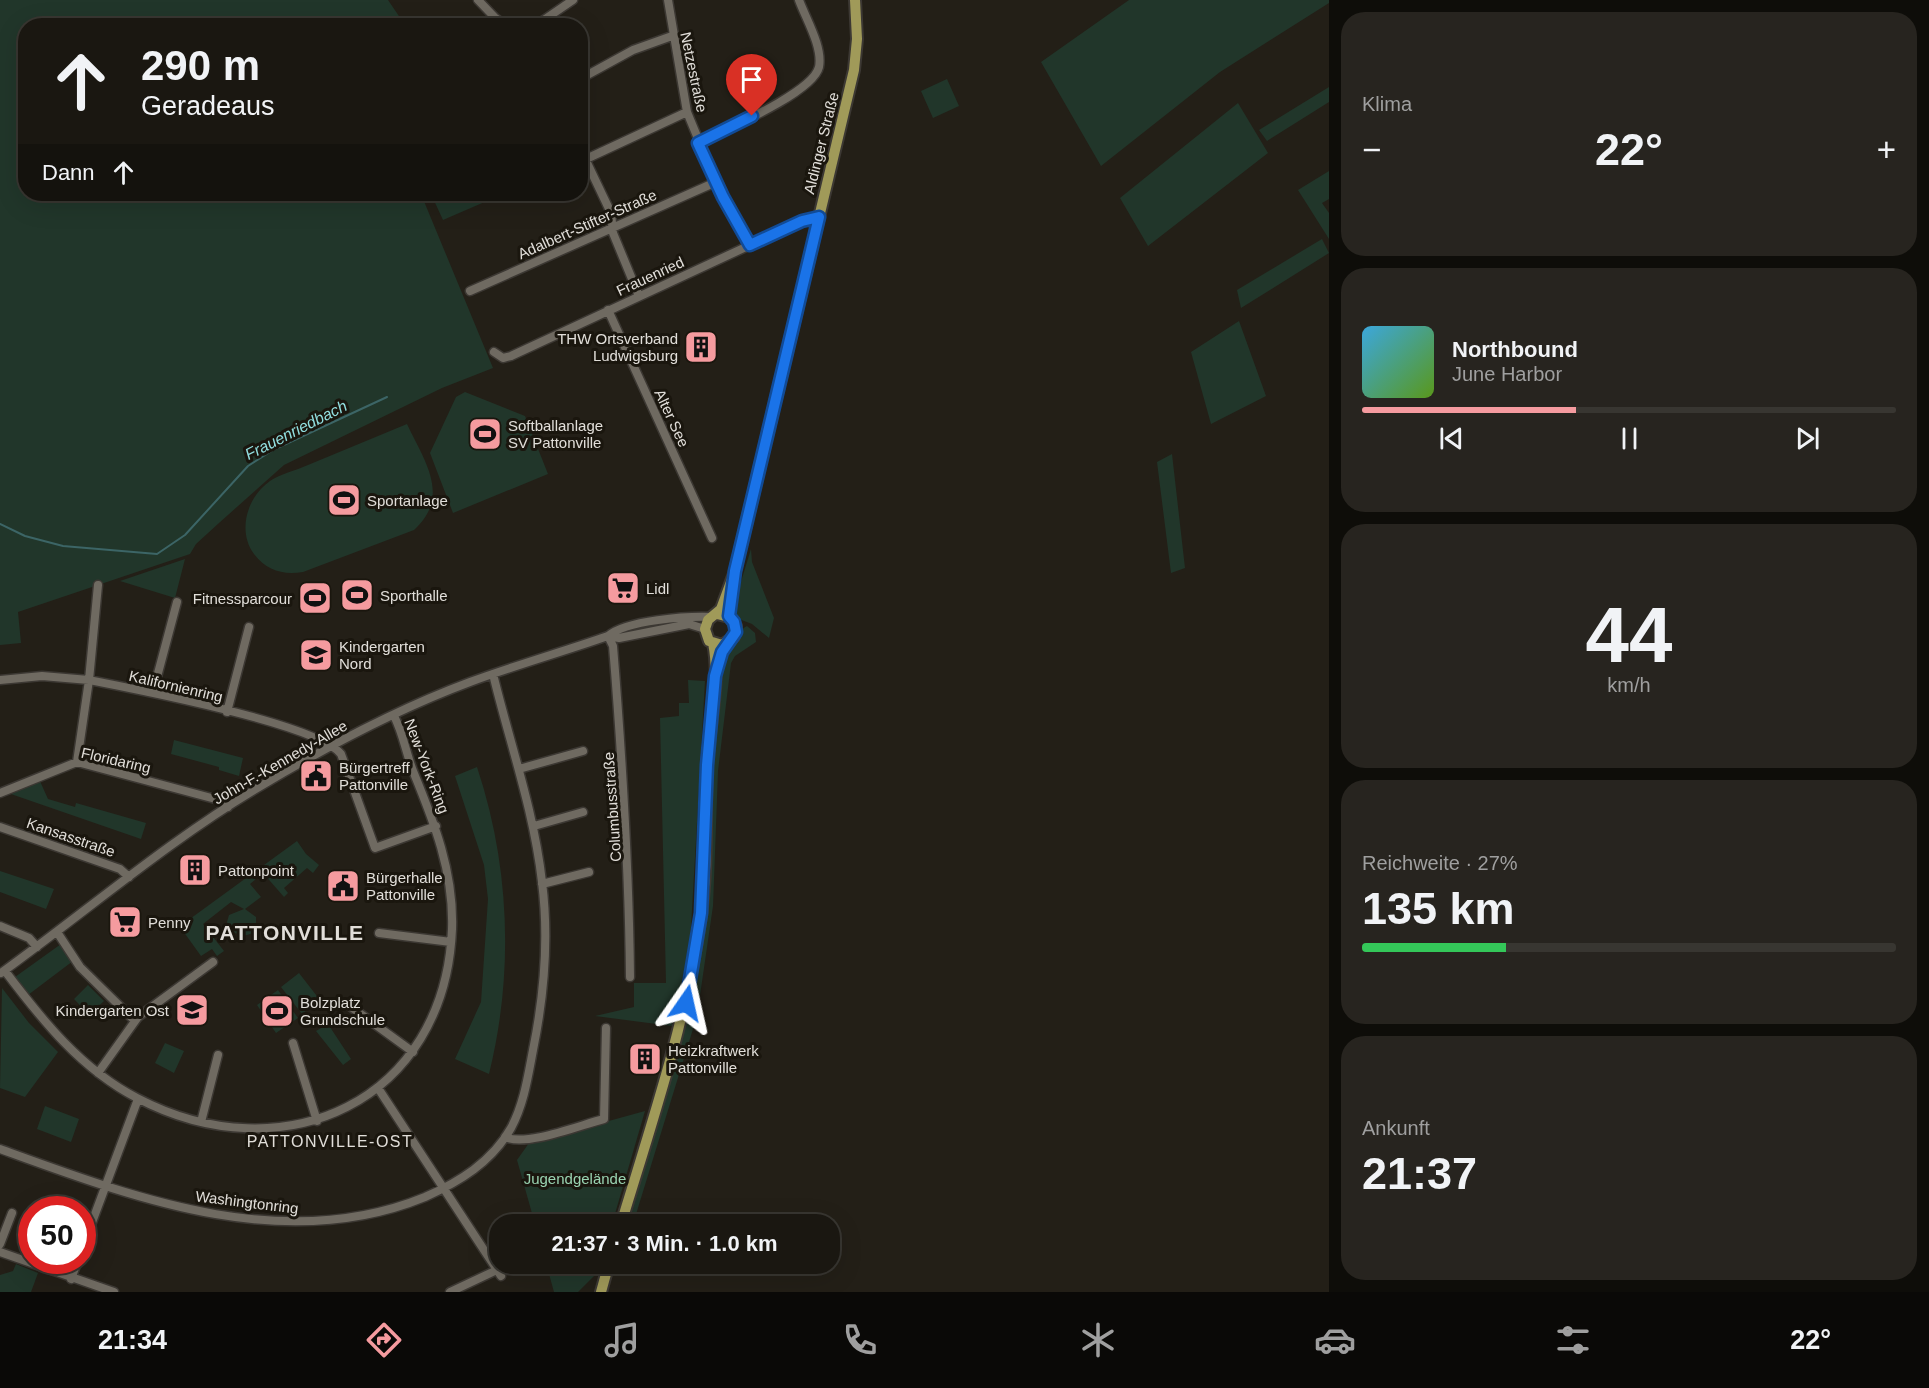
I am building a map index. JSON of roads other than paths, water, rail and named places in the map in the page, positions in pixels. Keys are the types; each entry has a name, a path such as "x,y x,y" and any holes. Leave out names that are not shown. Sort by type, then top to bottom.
{"main road":[{"name":"Aldinger Straße","path":"735,571 854,70 857,39 855,0"},
{"path":"727,644 713,643 707,637 705,628 714,615 735,571"},
{"path":"729,616 735,571"},
{"path":"714,615 729,616 734,622 736,632 727,644 715,676"},
{"path":"624,1214 668,1072 694,959 703,885 715,676 713,643"},
{"path":"601,1292 606,1274"}],"street":[{"path":"478,0 496,18"},
{"path":"547,18 573,0"},
{"name":"Netzestraße","path":"668,0 672,36 687,112 716,182 750,245"},
{"path":"698,143 800,91 816,74 819,65 818,50 799,0"},
{"path":"588,75 633,50 672,36"},
{"path":"588,158 687,112"},
{"path":"588,163 611,213 613,233 639,296"},
{"name":"Adalbert-Stifter-Straße","path":"470,291 716,182"},
{"name":"Frauenried","path":"494,352 503,358 511,356 802,221 819,217"},
{"name":"Alter See","path":"608,310 712,537"},
{"path":"77,762 89,680 98,585"},
{"path":"153,692 177,602"},
{"name":"John-F.-Kennedy-Allee","path":"2,972 228,807 334,745 394,716 493,674 608,636 616,631 672,618 714,615"},
{"name":"John-F.-Kennedy-Allee","path":"608,636 619,638 689,624 705,628"},
{"path":"227,712 249,627"},
{"name":"Columbusstraße","path":"608,636 613,646 625,797 629,866 630,977"},
{"name":"Washingtonring","path":"0,1149 105,1186 175,1207 262,1221 299,1223 365,1216 402,1206 445,1188 477,1167 505,1137 520,1107 537,1032 543,971 543,884 534,826 493,674"},
{"name":"Kalifornienring","path":"0,680 42,676 89,680 153,692 303,732 334,745"},
{"name":"New-York-Ring","path":"2,972 38,1016 98,1073 138,1099 201,1122 261,1129 317,1121 344,1109 378,1088 413,1052 425,1031 439,997 451,942 452,907 449,878 436,826 394,716"},
{"name":"New-York-Ring","path":"334,745 341,754 375,848 436,826"},
{"path":"519,769 583,751"},
{"name":"Floridaring","path":"0,793 77,762 219,800 228,807"},
{"path":"534,826 583,812"},
{"name":"Kansasstraße","path":"0,827 120,869 129,878"},
{"path":"543,884 589,872"},
{"path":"0,926 29,938 37,947"},
{"path":"57,932 80,967 135,1021"},
{"path":"380,933 451,942"},
{"path":"98,1073 135,1021 213,962"},
{"path":"347,1004 413,1052"},
{"path":"505,1137 514,1141 531,1138 604,1119 606,1028"},
{"path":"293,1043 317,1121"},
{"path":"201,1122 218,1055"},
{"path":"378,1088 499,1273 463,1290 450,1292"},
{"path":"96,1210 138,1099"},
{"path":"0,1244 12,1213"},
{"path":"0,1252 18,1258"},
{"path":"60,1274 114,1292"},
{"path":"71,1279 73,1274"}],"waterway":[{"name":"Frauenriedbach","path":"0,524 25,536 63,546 157,554 185,535 248,466 273,450 387,397"}],"place":[{"name":"THW Ortsverband Ludwigsburg","path":"701,347"},
{"name":"Softballanlage SV Pattonville","path":"485,434"},
{"name":"Sportanlage","path":"344,500"},
{"name":"Lidl","path":"623,588"},
{"name":"Sporthalle","path":"357,595"},
{"name":"Fitnessparcour","path":"315,598"},
{"name":"Kindergarten Nord","path":"316,655"},
{"name":"Bürgertreff Pattonville","path":"316,776"},
{"name":"Pattonpoint","path":"195,870"},
{"name":"Bürgerhalle Pattonville","path":"343,886"},
{"name":"Penny","path":"125,922"},
{"name":"Kindergarten Ost","path":"192,1010"},
{"name":"Bolzplatz Grundschule","path":"277,1011"},
{"name":"Heizkraftwerk Pattonville","path":"645,1059"}],"district":[{"name":"PATTONVILLE","path":"285,932"},
{"name":"PATTONVILLE-OST","path":"330,1141"}],"park label":[{"name":"Jugendgelände","path":"575,1178"}]}
